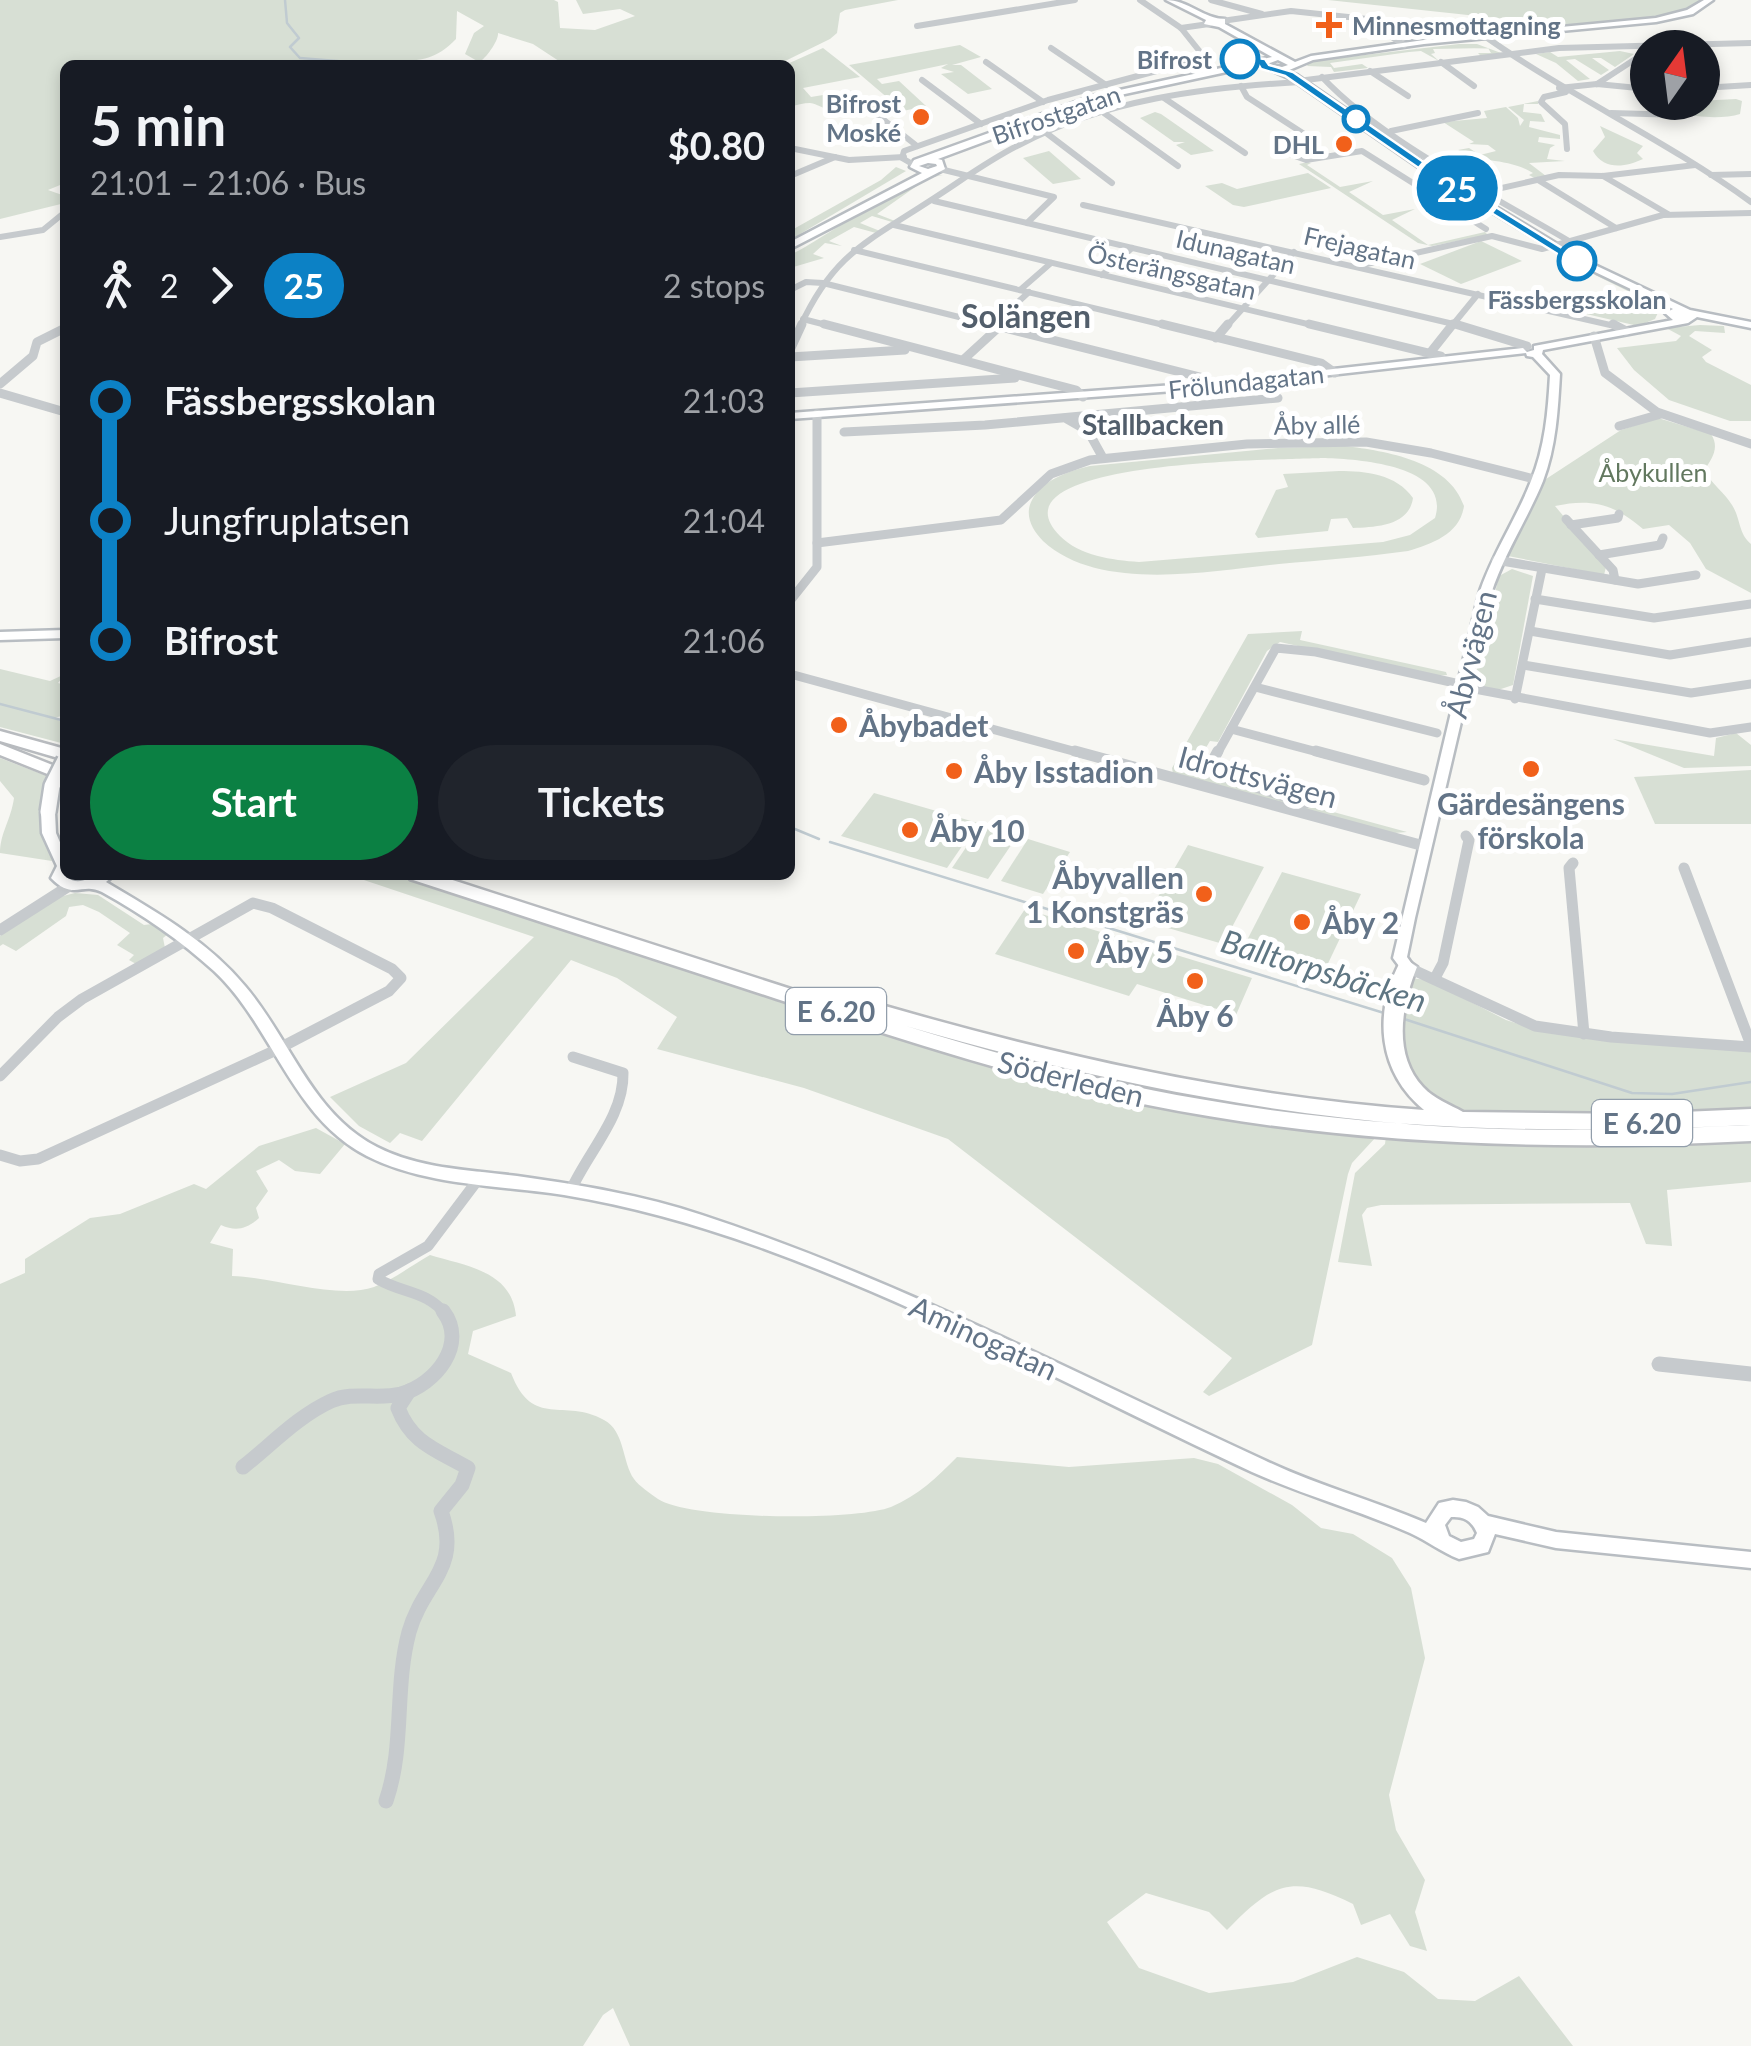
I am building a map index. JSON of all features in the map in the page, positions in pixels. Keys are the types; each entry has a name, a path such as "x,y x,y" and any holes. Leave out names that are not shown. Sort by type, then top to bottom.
{"highway":[{"path":"0,736 60,756"},
{"path":"0,748 60,757"},
{"path":"0,748 60,774"},
{"name":"Söderleden","path":"432,880 934,1043 1030,1070 1184,1104 1354,1128 1512,1139 1751,1133"},
{"name":"Söderleden","path":"472,880 875,1010 1054,1062 1241,1099 1353,1114 1476,1122 1596,1124 1751,1117"},
{"path":"1407,967 1394,1016 1396,1056 1412,1092 1440,1111 1476,1122"}],"street":[{"path":"917,26 1075,0"},
{"path":"917,146 1043,102 1205,58 1181,28 1140,0"},
{"path":"1170,0 1294,65 1303,81"},
{"path":"1211,0 1262,14"},
{"path":"1266,64 1282,58 1326,56 1483,35 1656,20 1690,12 1709,0"},
{"path":"1181,28 1297,11 1434,26 1521,26"},
{"path":"1382,20 1384,32 1404,45"},
{"path":"1483,35 1562,90 1695,165 1751,202"},
{"path":"795,331 824,283 854,250 971,178 1007,151 1045,132 1104,113 1164,98 1241,86 1507,54 1624,44 1751,43"},
{"path":"1254,47 1266,64 1303,81 1408,156 1552,246 1687,316"},
{"path":"1052,48 1106,85"},
{"path":"1266,64 1294,65 1326,56"},
{"path":"986,62 1043,102"},
{"path":"1440,62 1474,86"},
{"path":"1598,84 1630,63"},
{"name":"Bifrostgatan","path":"795,242 922,164 977,142 1078,104 1195,76 1266,64"},
{"path":"1370,71 1408,96"},
{"path":"1322,78 1484,192 1569,240"},
{"path":"922,80 981,124"},
{"path":"1566,149 1565,124 1541,102 1544,98 1562,90 1598,84 1630,87"},
{"path":"1241,86 1247,98 1312,139"},
{"path":"1720,87 1751,86"},
{"path":"850,94 917,146 922,164"},
{"path":"1164,98 1245,153"},
{"path":"1104,113 1178,166"},
{"path":"1391,130 1478,113"},
{"path":"1607,114 1630,114"},
{"path":"1045,132 1112,183"},
{"path":"795,149 835,158 922,164 1054,198 1027,223"},
{"path":"1292,155 1306,160 1357,150 1486,229"},
{"path":"1380,162 1408,156"},
{"path":"795,174 835,158"},
{"path":"1484,192 1568,174 1602,176 1695,165"},
{"path":"1711,175 1751,174"},
{"path":"1602,176 1668,214"},
{"path":"1538,180 1616,228"},
{"name":"Idunagatan","path":"934,201 1454,324 1531,350"},
{"name":"Frejagatan","path":"1083,205 1362,265 1612,324 1626,331"},
{"path":"1362,265 1492,236 1532,248 1668,214 1751,213"},
{"path":"0,237 40,231 60,216"},
{"name":"Österängsgatan","path":"894,226 1441,356"},
{"path":"1102,275 1132,248"},
{"path":"854,250 1320,364 1334,372"},
{"path":"1216,338 1294,252"},
{"path":"964,360 1051,263"},
{"path":"795,288 806,282 824,283 1208,379"},
{"path":"1430,353 1478,294"},
{"path":"1662,300 1670,314"},
{"path":"1657,326 1670,314 1751,325"},
{"name":"Frölundagatan","path":"795,416 1082,397 1531,350 1657,326 1687,316"},
{"path":"803,319 1076,390 1082,397"},
{"path":"0,384 34,356 36,345 60,331"},
{"path":"1594,336 1609,377 1661,414 1751,444"},
{"path":"795,354 914,348"},
{"name":"Åbyvägen","path":"1407,967 1400,956 1424,846 1496,560 1538,480 1548,446 1555,374 1531,350"},
{"path":"795,394 1022,376"},
{"path":"0,393 60,411"},
{"path":"844,432 1278,398"},
{"path":"795,595 816,570 817,414"},
{"path":"1619,426 1661,414"},
{"path":"1061,417 1088,431 1103,458"},
{"name":"Åby allé","path":"817,543 1000,520 1011,516 1043,478 1074,464 1103,458 1290,442 1349,441 1417,450 1538,480"},
{"path":"1615,580 1615,573 1569,522 1618,518 1618,514"},
{"path":"1599,555 1660,546 1663,538"},
{"path":"1496,560 1644,584 1696,575"},
{"path":"1515,699 1542,569"},
{"path":"1536,599 1654,618 1751,604"},
{"path":"1530,631 1670,655 1751,642"},
{"path":"0,638 60,637"},
{"path":"1306,802 1207,774 1276,648 1286,646 1515,699 1710,733 1751,727"},
{"path":"1523,664 1691,694 1751,684"},
{"name":"Idrottsvägen","path":"795,675 1424,846"},
{"path":"1255,687 1436,734"},
{"path":"1231,729 1424,780"},
{"path":"60,765 48,812 49,833 60,863"},
{"path":"48,812 60,831"},
{"path":"1435,978 1443,964 1469,840 1466,836"},
{"path":"1573,863 1569,868 1584,1034"},
{"path":"1407,967 1517,1021 1584,1034 1751,1046 1684,868"},
{"path":"30,910 60,871"},
{"path":"0,930 69,886 67,880"},
{"name":"Aminogatan","path":"69,886 97,880"},
{"name":"Aminogatan","path":"103,880 186,940 238,988 319,1112 356,1144 414,1166 570,1190 671,1212 833,1268 1294,1483 1387,1515 1459,1550 1474,1550 1483,1533"},
{"path":"0,1076 58,1017 253,903 262,903 400,975 399,983 389,992 279,1048 38,1159 20,1161 0,1155"},
{"path":"570,1190 612,1119 626,1083 624,1074 574,1057"},
{"path":"386,1801 395,1779 394,1760 402,1742 398,1719 402,1656 414,1616 451,1559 451,1532 442,1512 462,1485 468,1468 452,1457 423,1448 405,1431 398,1408 409,1391 448,1362 455,1339 450,1318 434,1300 378,1279 380,1274 428,1246 480,1177"},
{"path":"1659,1364 1751,1374"},
{"path":"243,1466 328,1402 352,1393 409,1391"},
{"name":"Aminogatan","path":"1387,1515 1438,1515 1446,1509 1464,1509 1483,1533 1751,1560"},
{"path":"1438,1515 1434,1528 1438,1538"}],"green space":[{"path":"0,0 554,0 558,2 560,28 595,30 635,16 620,9 583,14 576,0 898,0 845,10 840,13 837,33 787,60 557,60 533,44 498,33 492,49 481,60 476,60 465,54 474,33 484,26 457,11 456,39 444,50 420,59 60,60 60,185 48,190 60,194 60,204 0,219"},
{"path":"1328,0 1705,0 1665,17 1562,25"},
{"path":"1459,44 1488,48 1433,49 1435,53 1431,54 1439,61 1421,51 1330,63 1334,68 1362,64 1368,68 1334,72 1331,67 1307,66 1309,63 1304,62"},
{"path":"960,45 981,57 952,65 961,65 992,89 968,94 941,74 954,72 941,68 948,64 877,79 882,84 899,81 926,106 903,111 849,65"},
{"path":"823,48 860,77 803,88 811,97 823,95 835,105 831,107 810,103 795,106 795,61"},
{"path":"1550,52 1558,57 1630,53 1615,67 1601,58 1592,58 1609,70 1601,75 1575,59 1566,60 1590,79 1578,81 1556,63 1536,54"},
{"path":"1720,100 1742,101 1740,114 1720,117"},
{"path":"1538,101 1524,104 1523,112 1541,114 1545,122 1530,121 1529,127 1560,135 1560,139 1539,137 1538,142 1555,145 1547,159 1565,161 1529,163 1546,176 1536,179 1523,168 1458,150 1469,148 1480,155 1496,151 1488,145 1469,144 1474,142 1443,122 1487,118 1484,111 1506,107 1518,118 1520,126 1524,120 1508,107"},
{"path":"1155,112 1214,151 1191,155 1176,145 1185,142 1174,142 1140,118"},
{"path":"1600,126 1643,146 1637,153 1643,159 1623,165 1603,162 1593,151 1605,137"},
{"path":"1049,151 1081,179 1053,184 1023,158"},
{"path":"1308,162 1340,187 1373,181 1349,192 1383,215 1415,209 1392,220 1428,245 1485,232 1488,235 1432,246 1418,243 1299,164"},
{"path":"896,167 906,171 795,237 795,228 881,180"},
{"path":"1308,173 1331,188 1244,207 1233,205 1205,186 1222,183 1237,189"},
{"path":"943,175 928,178 877,214 895,221 872,216 860,223 880,231 854,227 829,241 842,246 825,243 813,254 824,258 795,267 795,252 888,196 927,178"},
{"path":"1481,241 1522,261 1461,284 1420,264"},
{"path":"1595,275 1662,304 1655,319 1638,326 1569,310 1603,296 1624,306 1642,298"},
{"path":"1724,326 1725,333 1695,331 1689,336 1712,350 1702,357 1706,362 1751,385 1751,421 1730,421 1669,400 1634,370 1617,348 1676,341 1681,336 1666,328"},
{"name":"Åbykullen","path":"1658,418 1711,434 1714,439 1715,448 1704,471 1732,505 1751,544 1751,593 1706,569 1690,543 1669,525 1643,529 1612,509 1591,503 1555,506 1606,567 1604,575 1508,556 1546,479 1621,430"},
{"path":"1345,446 1414,461 1445,478 1464,506 1461,516 1444,536 1408,551 1156,575 1094,568 1066,557 1043,541 1030,522 1030,506 1042,487 1082,468 1278,448","holes":["1337,459 1377,463 1415,476 1429,486 1436,500 1435,518 1410,535 1383,542 1139,562 1107,558 1068,543 1060,536 1048,510 1064,491 1101,478 1151,468"]},
{"path":"1339,471 1389,479 1413,498 1410,507 1398,520 1381,525 1353,528 1347,518 1331,519 1328,531 1258,538 1255,534 1276,490 1288,487 1283,474"},
{"path":"1512,569 1533,576 1513,685 1498,690 1482,688 1475,676 1499,576"},
{"path":"1302,631 1300,640 1447,675 1434,676 1280,642 1267,651 1218,742 1210,741 1195,766 1202,769 1198,775 1407,832 1394,833 1173,774 1172,768 1248,634"},
{"path":"0,669 50,681 60,676 60,716 54,718 60,721 60,743 0,727"},
{"path":"1736,733 1751,745 1751,766 1684,768 1613,739 1714,756 1716,738"},
{"path":"0,758 47,776 42,822 52,861 0,853 14,798 0,781"},
{"path":"1751,770 1751,824 1655,824 1634,777"},
{"name":"Åby 10","path":"874,793 978,823 947,868 841,836"},
{"path":"982,824 1018,835 988,879 952,868"},
{"path":"1028,839 1070,852 1043,894 1001,881"},
{"name":"Åbyvallen 1 Konstgräs","path":"1188,845 1264,867 1223,944 1144,921"},
{"name":"Åby 2","path":"1282,872 1361,894 1323,974 1242,950"},
{"path":"364,880 412,880 1004,1070 1172,1109 1376,1137 1352,1163 1348,1174 1312,1345 1209,1396 1203,1392 1232,1358 948,1139 804,1088 657,1049 677,1017 617,978 571,960 422,1141 400,1133 390,1143 359,1126 330,1097 406,1063 534,937"},
{"path":"75,893 98,895 144,925 152,924 168,934 163,938 165,948 136,964 129,960 134,955 117,945 130,933 83,905 69,907 66,916 16,951 0,946 0,936 55,898"},
{"name":"Åby 5","path":"1025,909 1252,978 1236,1015 1137,984 1129,996 995,954"},
{"path":"1409,978 1428,980 1506,1020 1545,1032 1751,1050 1751,1107 1566,1113 1469,1111 1444,1106 1421,1092 1404,1063 1400,1046 1401,1011"},
{"path":"316,1128 345,1144 320,1174 295,1171 279,1160 256,1171 268,1191 256,1208 259,1218 241,1228 221,1225 210,1243 233,1249 232,1276 359,1290 381,1284 430,1255 485,1273 506,1289 516,1316 473,1331 468,1354 511,1373 529,1401 540,1407 589,1414 611,1425 634,1479 658,1499 675,1506 773,1516 844,1515 872,1512 901,1502 927,1485 957,1457 1069,1467 1194,1458 1218,1464 1292,1505 1321,1528 1353,1534 1392,1558 1411,1588 1425,1658 1389,1795 1396,1830 1425,1880 1415,1912 1427,1951 1410,1946 1390,1914 1361,1925 1353,1904 1314,1888 1298,1886 1271,1893 1227,1930 1209,1912 1146,1893 1107,1922 1139,1968 1209,1993 1293,1982 1357,1957 1404,1972 1438,1999 1475,2001 1519,1976 1573,2046 630,2046 613,2008 603,2015 583,2046 0,2046 0,1284 25,1273 25,1259 90,1218 120,1214 194,1184 206,1189 259,1146"},
{"path":"1386,1136 1544,1145 1751,1139 1751,1182 1667,1190 1672,1246 1646,1244 1630,1203 1381,1205 1367,1208 1362,1215 1372,1266 1338,1262 1355,1173 1385,1144"}],"waterway":[{"path":"285,0 287,23 299,38 290,47 299,57"},
{"path":"300,58 325,60"},
{"name":"Balltorpsbäcken","path":"0,704 60,720"},
{"name":"Balltorpsbäcken","path":"795,829 819,839"},
{"name":"Balltorpsbäcken","path":"830,842 1384,1013"},
{"name":"Balltorpsbäcken","path":"1401,1018 1632,1093 1672,1094 1751,1082"}],"bus line":[{"name":"25","path":"1240,59 1262,61 1264,67 1289,74 1424,167 1577,261"}],"place":[{"name":"Minnesmottagning","path":"1329,25"},
{"name":"Bifrost","path":"1240,59"},
{"name":"Bifrost Moské","path":"921,117"},
{"name":"DHL","path":"1344,144"},
{"name":"Fässbergsskolan","path":"1577,261"},
{"name":"Åbybadet","path":"839,725"},
{"name":"Gärdesängens förskola","path":"1531,769"},
{"name":"Åby Isstadion","path":"954,771"},
{"name":"Åby 10","path":"910,830"},
{"name":"Åbyvallen 1 Konstgräs","path":"1204,894"},
{"name":"Åby 2","path":"1302,922"},
{"name":"Åby 5","path":"1076,951"},
{"name":"Åby 6","path":"1195,981"}],"district":[{"name":"Solängen","path":"1026,315"},
{"name":"Stallbacken","path":"1153,424"}]}
